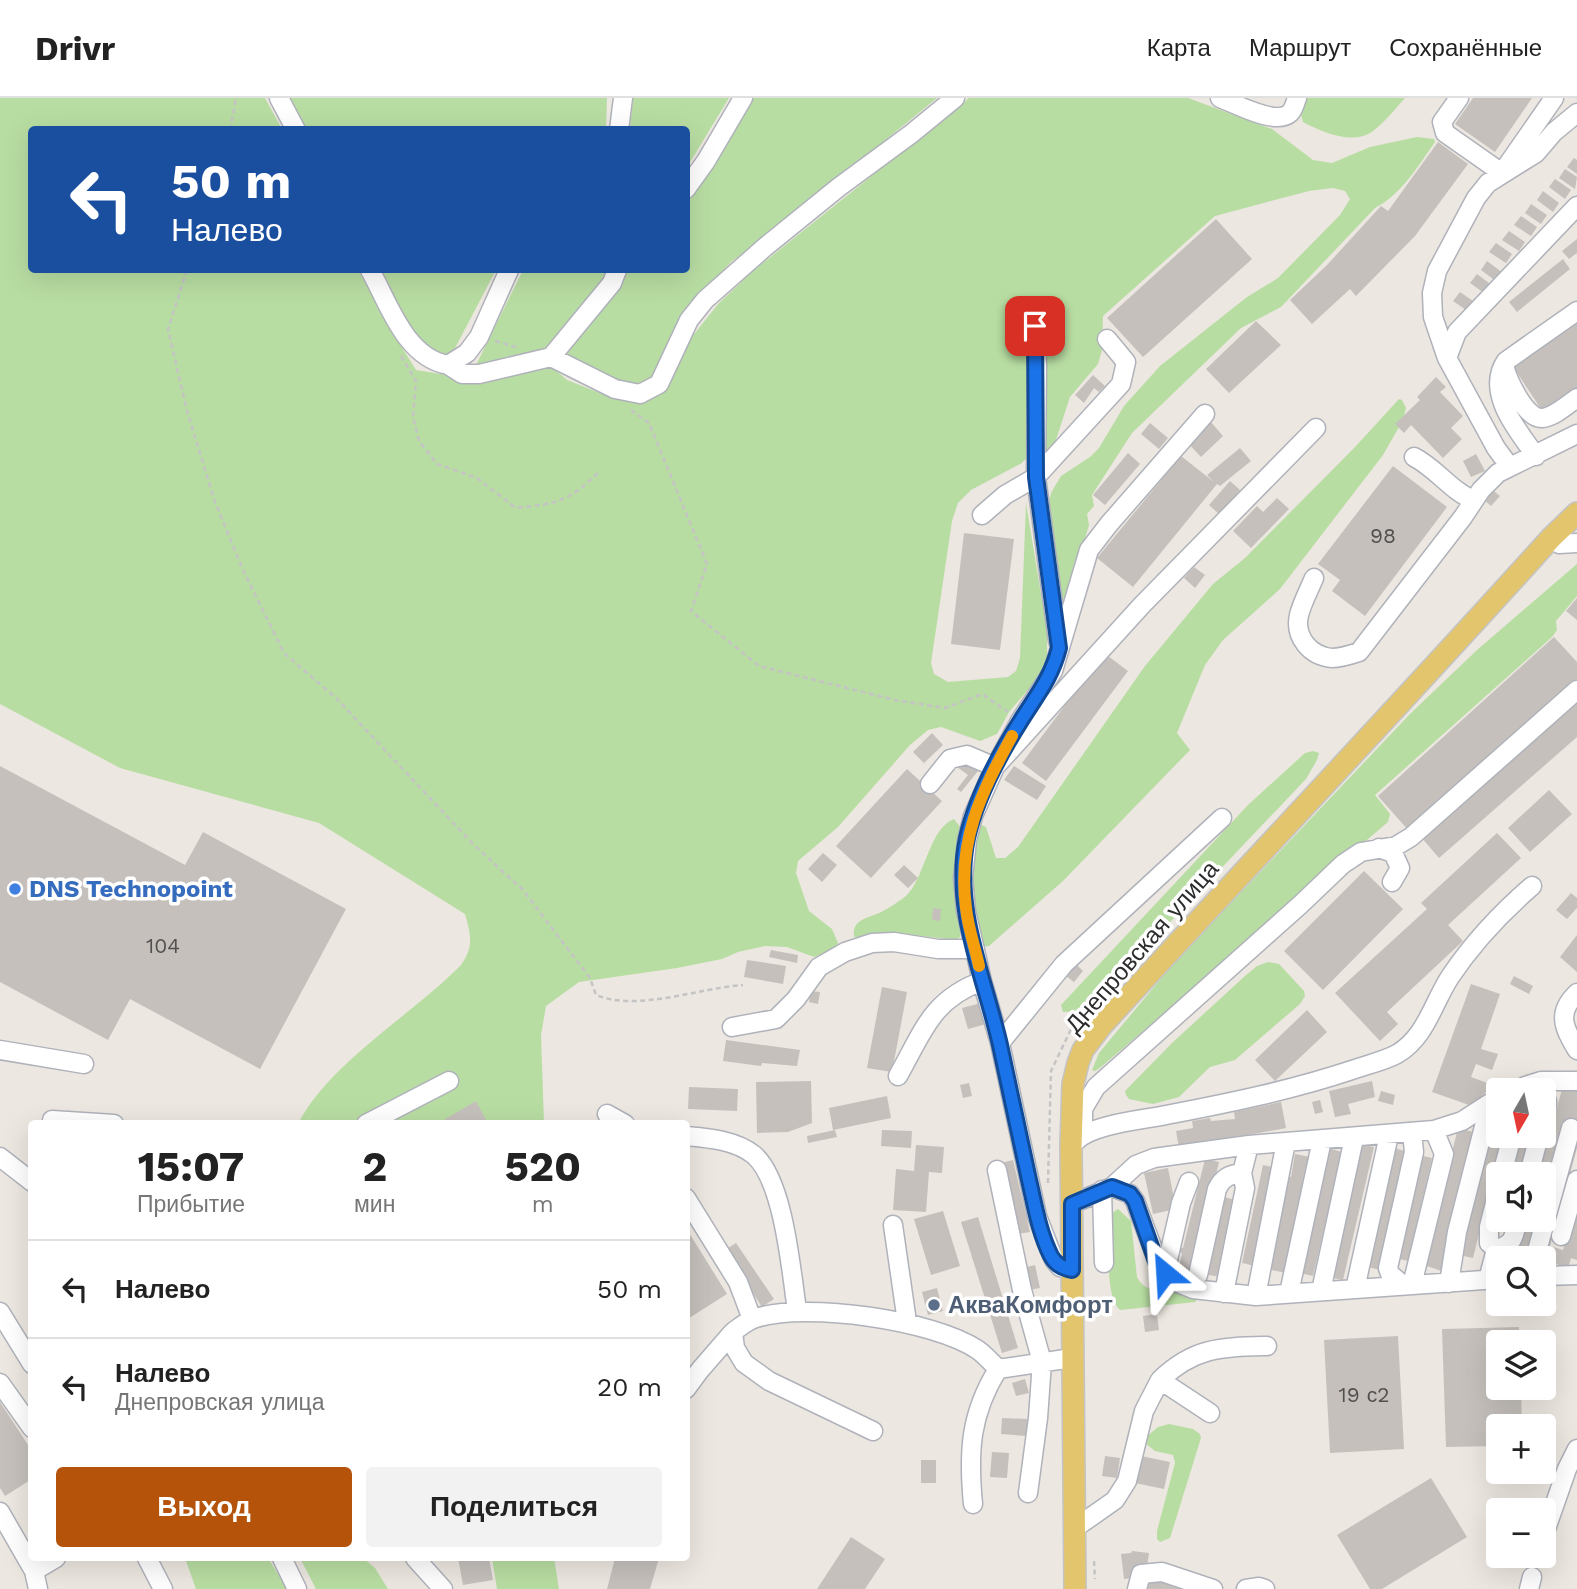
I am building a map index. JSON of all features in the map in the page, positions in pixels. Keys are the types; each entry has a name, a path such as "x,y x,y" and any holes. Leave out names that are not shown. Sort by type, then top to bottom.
{"main road":[{"name":"Днепровская улица","path":"1075,1589 1072,1204 1077,1140 1073,1084 1083,1050 1102,1025 1577,513"}],"street":[{"path":"279,98 294,126"},
{"path":"620,126 623,98"},
{"path":"690,183 743,98"},
{"path":"551,357 615,389 640,394 659,384 689,320 705,300 796,221 955,98"},
{"path":"1220,98 1269,117 1283,118 1292,111 1297,98"},
{"path":"1459,98 1442,122 1446,133 1502,173"},
{"path":"1502,173 1554,98"},
{"path":"1510,467 1496,448 1447,358 1433,317 1432,293 1437,271 1476,198 1488,183 1536,153 1577,113"},
{"path":"1447,358 1457,332 1577,206"},
{"path":"372,273 405,335 417,350 434,363 448,365 462,374 479,374 551,357 612,283 616,273"},
{"path":"448,365 467,353 479,337 508,273"},
{"path":"1034,307 1037,365 1036,477 1059,648"},
{"path":"1536,456 1518,432 1504,405 1499,387 1499,372 1504,365 1577,311"},
{"path":"982,515 1005,495 1036,477 1121,384 1126,362 1107,339"},
{"path":"1504,365 1506,375 1525,408 1535,417 1543,418 1552,414 1577,398"},
{"path":"1072,1270 1060,1267 1054,1261 1041,1231 1000,1043 966,911 963,878 967,841 973,816 995,767 1020,721 1053,671 1089,550 1205,414"},
{"path":"995,767 1142,604 1316,428"},
{"path":"1314,579 1299,615 1298,629 1301,639 1315,653 1331,658 1359,652 1474,500 1498,474 1577,434"},
{"path":"1414,457 1440,473 1466,497 1474,500"},
{"path":"1551,538 1559,544 1577,543"},
{"path":"1532,886 1508,907 1457,968 1426,1024 1415,1039 1396,1054 1314,1082 1077,1140 1083,1109 1096,1087 1343,864 1361,852 1396,846 1411,837 1577,690"},
{"path":"930,783 950,759 967,755 995,767"},
{"path":"1000,1043 1064,964 1222,818"},
{"path":"1379,848 1393,853 1400,868 1392,882"},
{"path":"732,1027 776,1019 796,999 819,967 845,952 872,943 894,942 937,948 975,949"},
{"path":"898,1076 937,1008 961,989 982,981"},
{"path":"1577,993 1568,1001 1563,1013 1566,1028 1577,1051"},
{"path":"0,1050 85,1064"},
{"path":"1556,1081 1577,1082"},
{"path":"374,1120 449,1082"},
{"path":"1072,1204 1107,1189 1141,1162 1249,1145 1434,1130 1462,1121 1490,1103 1457,1232 1449,1283"},
{"path":"607,1114 618,1120"},
{"path":"1538,1246 1571,1128"},
{"path":"1408,1285 1444,1154 1434,1130"},
{"path":"1408,1285 1390,1274 1388,1268 1414,1152 1412,1132"},
{"path":"1354,1289 1389,1135"},
{"path":"690,1137 739,1145 755,1156 773,1183 786,1235 797,1310"},
{"path":"1321,1292 1354,1138"},
{"path":"1289,1293 1322,1140"},
{"path":"1256,1296 1286,1142"},
{"path":"1224,1293 1245,1188 1242,1173 1249,1145"},
{"path":"0,1157 28,1179"},
{"path":"997,1170 1022,1290 1042,1362 1028,1493"},
{"path":"1198,1275 1217,1189 1221,1180 1228,1175 1242,1173"},
{"path":"1561,1236 1577,1180"},
{"path":"1165,1273 1181,1203 1189,1182"},
{"path":"1107,1189 1130,1194 1135,1201 1153,1254 1165,1273 1173,1281 1193,1289 1256,1296 1486,1280"},
{"path":"1104,1263 1107,1189"},
{"path":"690,1204 738,1282 752,1319"},
{"path":"893,1225 907,1322"},
{"path":"1556,1276 1577,1275"},
{"path":"690,1384 733,1332 752,1319 797,1310 907,1322 978,1350 998,1369"},
{"path":"0,1312 28,1358"},
{"path":"733,1332 735,1348 744,1363 760,1375 873,1431"},
{"path":"1075,1528 1115,1500 1126,1481 1143,1411 1160,1380 1178,1363 1202,1353 1225,1347 1267,1346"},
{"path":"973,1504 970,1471 974,1425 984,1391 998,1369 1072,1359"},
{"path":"1160,1380 1210,1413"},
{"path":"0,1383 28,1423"},
{"path":"1556,1503 1577,1449"},
{"path":"0,1512 28,1560"},
{"path":"29,1561 34,1570 38,1589"},
{"path":"34,1570 50,1561"},
{"path":"149,1561 163,1589"},
{"path":"283,1561 297,1589"},
{"path":"421,1561 443,1589"},
{"path":"1137,1589 1141,1574 1162,1572 1213,1589"},
{"path":"1246,1589 1265,1589"}],"path":[{"path":"231,126 236,98"},
{"path":"186,273 168,329 187,411 215,502 243,570 285,653 336,698 474,845 523,890 590,978 596,995 606,999 670,998 720,986 743,985"},
{"path":"405,335 401,358 416,381 413,417 419,441 437,464 477,478 516,508 556,503 580,490 600,471"},
{"path":"479,337 551,357"},
{"path":"628,408 649,424 707,564 691,611 760,666 895,700 945,708 982,694 1020,721"}],"green space":[{"path":"0,98 265,98 280,126 28,126 28,273 360,273 416,370 453,376 544,364 567,380 615,399 646,396 668,386 687,343 719,303 753,271 969,98 1188,98 1272,129 1313,160 1332,163 1370,147 1417,137 1434,139 1435,142 1416,170 1401,187 1375,208 1281,307 1241,328 1132,433 1092,495 1094,506 1087,514 1089,525 1069,593 1064,599 1059,599 1048,507 1051,493 1061,476 1099,448 1124,406 1160,366 1247,297 1278,278 1340,215 1350,199 1345,191 1333,188 1309,191 1215,216 1103,316 1102,350 1098,364 1070,397 1052,452 1044,456 1040,304 1039,297 1031,296 1028,301 1028,456 1022,463 971,490 958,503 952,521 931,663 934,674 948,682 1008,677 1016,671 1020,658 1026,503 1047,631 1047,658 1043,672 1009,712 997,734 980,741 941,727 928,730 910,745 838,827 798,861 796,873 809,911 832,929 838,943 835,949 814,957 787,947 765,946 722,959 677,968 579,982 546,1006 541,1035 544,1120 301,1120 329,1081 350,1060 461,965 470,941 465,914 319,823 120,768 0,704"},
{"path":"289,98 607,98 606,126 304,126"},
{"path":"633,98 729,98 690,162 690,126 630,126"},
{"path":"753,98 937,98 771,233 731,262 697,299 660,367 649,379 633,385 614,381 561,354 622,273 690,273 690,198"},
{"path":"1306,98 1405,98 1373,131 1347,137 1328,133 1303,122 1300,111"},
{"path":"381,273 494,273 453,352 441,355 412,332"},
{"path":"522,273 609,273 550,348 509,356 479,368 477,363"},
{"path":"1399,399 1406,408 1403,420 1383,455 1280,589 1223,640 1205,665 1177,733 1190,750 1063,881 989,946 982,947 967,888 977,823 986,827 996,858 1005,858 1018,847 1145,666 1213,584 1245,558"},
{"path":"1577,564 1577,596 1556,621 1557,630 1552,637 1375,795 1390,814 1388,822 1101,1067 1092,1070 1099,1053 1173,964 1410,714 1477,650"},
{"path":"1305,753 1319,753 1306,779 1115,980 1079,1011 1063,1012 1061,1005 1249,804"},
{"path":"954,819 960,827 960,937 956,940 904,934 854,937 859,922 906,896 918,878 939,832"},
{"path":"1268,962 1279,964 1304,991 1305,996 1300,1004 1235,1060 1210,1067 1179,1097 1153,1104 1129,1099 1125,1091 1172,1043 1245,976 1257,966"},
{"path":"1118,1209 1131,1221 1137,1277 1144,1286 1198,1298 1195,1302 1120,1310 1115,1304 1110,1283 1109,1215"},
{"path":"1169,1424 1193,1429 1201,1438 1170,1538 1160,1542 1157,1539 1157,1531 1175,1463 1173,1455 1155,1451 1145,1443 1145,1438 1158,1427"},
{"path":"186,1561 270,1561 287,1589 196,1589"},
{"path":"302,1561 367,1561 375,1568 388,1589 316,1589"},
{"path":"492,1561 554,1561 559,1589 497,1589"}],"building":[{"path":"1473,98 1532,98 1495,152 1455,124"},
{"path":"1438,142 1468,164 1415,236 1356,296 1350,289 1312,324 1290,300 1327,265 1381,206 1388,211"},
{"path":"1574,158 1577,160 1577,174 1567,167"},
{"path":"1565,169 1577,177 1575,189 1559,178"},
{"path":"1555,179 1571,190 1565,199 1549,187"},
{"path":"1543,191 1559,203 1553,212 1537,200"},
{"path":"1531,204 1547,215 1541,224 1525,213"},
{"path":"1521,216 1537,227 1531,236 1514,225"},
{"path":"1216,219 1252,259 1143,357 1107,318"},
{"path":"1509,231 1525,242 1519,251 1502,240"},
{"path":"1577,239 1577,253 1569,259 1562,251"},
{"path":"1496,243 1512,254 1506,263 1489,252"},
{"path":"1563,259 1570,269 1517,312 1509,302"},
{"path":"1487,261 1503,273 1497,282 1481,270"},
{"path":"1477,274 1493,286 1487,295 1470,283"},
{"path":"1460,292 1476,303 1469,312 1453,301"},
{"path":"1577,319 1577,390 1543,412 1510,362"},
{"path":"1256,321 1281,345 1229,393 1206,369"},
{"path":"1093,375 1105,386 1099,392 1094,388 1084,403 1075,395"},
{"path":"1436,377 1446,387 1440,392 1463,416 1451,428 1462,439 1443,458 1411,425 1404,433 1395,424 1420,400 1417,397"},
{"path":"1210,421 1223,436 1201,457 1187,442"},
{"path":"1150,423 1168,438 1159,449 1141,434"},
{"path":"1240,448 1251,461 1220,486 1217,484 1133,587 1097,558 1181,456 1214,482 1207,475"},
{"path":"1128,453 1140,464 1105,505 1093,495"},
{"path":"1476,454 1485,471 1471,477 1463,461"},
{"path":"1393,466 1447,507 1365,616 1332,591 1340,580 1318,564"},
{"path":"1230,481 1240,490 1219,514 1209,505"},
{"path":"1490,488 1500,496 1491,506 1481,497"},
{"path":"1277,498 1289,509 1251,548 1233,531 1257,506 1263,512"},
{"path":"964,533 1014,539 1000,650 951,644"},
{"path":"1194,567 1205,575 1195,588 1184,578"},
{"path":"1577,598 1577,620 1566,611"},
{"path":"1554,637 1577,662 1577,680 1409,831 1378,796"},
{"path":"1104,653 1128,671 1046,781 1022,763"},
{"path":"1577,698 1577,737 1439,858 1420,836"},
{"path":"932,733 943,745 924,763 913,752"},
{"path":"962,759 978,771 961,792 957,789 968,775 957,767"},
{"path":"0,766 185,865 203,832 346,909 260,1069 130,999 108,1040 0,982"},
{"path":"1014,766 1046,786 1037,800 1004,780"},
{"path":"907,769 942,801 871,878 836,846"},
{"path":"1549,790 1572,814 1530,852 1508,828"},
{"path":"1497,833 1521,858 1448,925 1463,941 1387,1012 1398,1024 1380,1041 1335,993 1427,909 1421,903"},
{"path":"823,853 837,865 822,882 808,869"},
{"path":"904,865 918,878 908,888 894,875"},
{"path":"1364,871 1403,909 1323,990 1284,951"},
{"path":"1571,893 1577,898 1577,908 1567,919 1556,910"},
{"path":"933,908 941,909 940,921 932,920"},
{"path":"1577,935 1577,972 1560,957"},
{"path":"771,950 798,955 797,963 769,957"},
{"path":"747,960 786,966 783,984 744,977"},
{"path":"1076,964 1083,971 1074,982 1066,976"},
{"path":"1514,976 1533,986 1529,994 1510,984"},
{"path":"1471,984 1500,994 1481,1049 1498,1054 1492,1070 1476,1064 1471,1077 1486,1082 1486,1092 1472,1106 1432,1092"},
{"path":"882,987 907,992 892,1072 867,1068"},
{"path":"811,991 820,992 818,1004 809,1002"},
{"path":"981,1003 986,1024 968,1029 962,1008"},
{"path":"1307,1010 1327,1032 1275,1081 1255,1060"},
{"path":"726,1040 800,1050 797,1066 762,1063 761,1066 723,1061"},
{"path":"811,1081 812,1123 788,1132 757,1133 756,1082"},
{"path":"1372,1081 1375,1097 1348,1104 1351,1114 1335,1117 1329,1091"},
{"path":"969,1083 972,1096 963,1098 960,1085"},
{"path":"1563,1086 1577,1090 1577,1148 1556,1224 1556,1162 1541,1162 1545,1148 1556,1148 1556,1111"},
{"path":"689,1087 738,1089 737,1111 688,1109"},
{"path":"1381,1091 1395,1095 1393,1105 1378,1101"},
{"path":"887,1096 891,1118 833,1130 829,1108"},
{"path":"1320,1100 1323,1112 1315,1114 1312,1102"},
{"path":"476,1101 486,1120 444,1120"},
{"path":"1281,1102 1286,1128 1179,1148 1176,1131 1193,1128 1192,1121 1210,1118 1211,1121 1235,1119 1234,1112"},
{"path":"1458,1128 1473,1132 1443,1256 1448,1257 1444,1272 1424,1265"},
{"path":"835,1130 837,1137 808,1143 807,1136"},
{"path":"882,1130 912,1131 911,1148 881,1146"},
{"path":"1359,1144 1374,1147 1343,1280 1328,1277"},
{"path":"916,1145 944,1147 942,1173 929,1172 926,1212 893,1210 896,1169 914,1171"},
{"path":"1390,1147 1405,1151 1380,1270 1364,1266"},
{"path":"1328,1148 1342,1152 1313,1276 1300,1273"},
{"path":"1486,1148 1501,1148 1497,1162 1486,1162 1486,1207 1473,1258 1459,1255"},
{"path":"1513,1148 1529,1148 1525,1162 1510,1162"},
{"path":"1295,1154 1310,1157 1287,1273 1271,1270 1288,1176 1291,1177"},
{"path":"1419,1155 1432,1158 1408,1261 1395,1258"},
{"path":"1205,1159 1219,1162 1192,1271 1179,1268 1182,1253 1173,1251 1174,1245 1183,1248"},
{"path":"1013,1160 1030,1232 1018,1234 1001,1163"},
{"path":"1263,1165 1276,1168 1255,1266 1242,1263"},
{"path":"1168,1168 1176,1209 1153,1214 1144,1173"},
{"path":"1220,1196 1236,1200 1220,1277 1204,1274"},
{"path":"1577,1207 1577,1260 1571,1258 1568,1268 1556,1264 1556,1248 1563,1250"},
{"path":"943,1211 960,1266 931,1275 914,1219"},
{"path":"978,1217 1018,1348 1002,1353 961,1222"},
{"path":"1522,1232 1554,1232 1550,1246 1518,1246"},
{"path":"690,1234 727,1294 690,1317"},
{"path":"736,1243 774,1299 762,1307 725,1250"},
{"path":"1035,1265 1040,1288 1029,1290 1023,1268"},
{"path":"937,1288 943,1311 928,1315 922,1292"},
{"path":"1157,1314 1159,1330 1145,1332 1143,1316"},
{"path":"1519,1327 1519,1330 1486,1330 1486,1400 1521,1400 1522,1414 1486,1414 1486,1446 1446,1447 1442,1329"},
{"path":"1398,1336 1404,1449 1330,1453 1324,1340"},
{"path":"1025,1379 1029,1393 1016,1396 1012,1383"},
{"path":"0,1402 28,1445 28,1482 5,1496 0,1488"},
{"path":"1002,1418 1027,1419 1027,1436 1001,1434"},
{"path":"992,1452 1009,1453 1007,1478 990,1477"},
{"path":"1105,1456 1120,1458 1117,1478 1102,1476"},
{"path":"1141,1456 1170,1462 1164,1489 1135,1483"},
{"path":"921,1460 936,1460 936,1483 921,1483"},
{"path":"1431,1478 1467,1537 1382,1589 1370,1589 1337,1535"},
{"path":"851,1537 885,1559 865,1589 817,1589"},
{"path":"1132,1551 1149,1553 1147,1567 1140,1577 1124,1579 1121,1554"},
{"path":"459,1561 490,1561 493,1580 463,1585"},
{"path":"614,1561 658,1561 650,1589 607,1589"},
{"path":"1150,1578 1182,1588 1147,1589"}],"slow traffic":[{"path":"979,966 966,911 963,878 967,841 973,816 1012,736"}],"place":[{"name":"DNS Technopoint","path":"15,889"},
{"name":"АкваКомфорт","path":"934,1305"}],"route":[{"path":"1035,326 1036,477 1059,648 1053,671 1020,721 973,816 963,878 966,911 1000,1043 1037,1216 1051,1256 1060,1267 1072,1270 1072,1204 1112,1187 1130,1194 1135,1201 1150,1247 1165,1273"}]}
